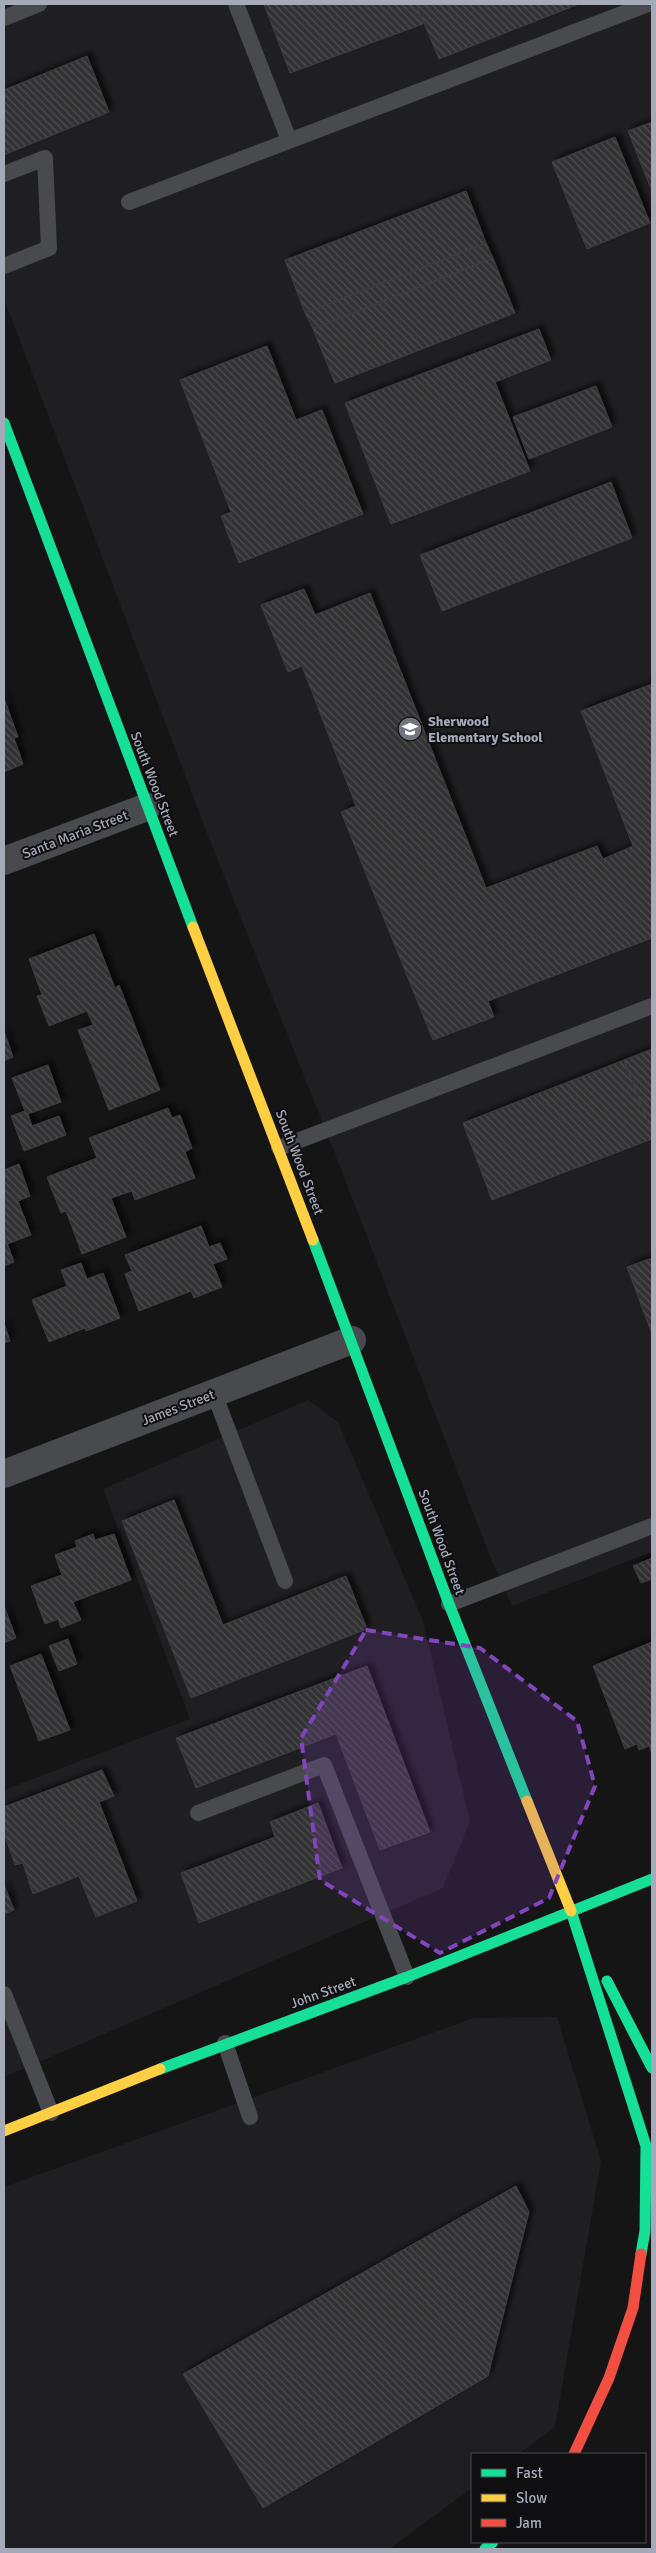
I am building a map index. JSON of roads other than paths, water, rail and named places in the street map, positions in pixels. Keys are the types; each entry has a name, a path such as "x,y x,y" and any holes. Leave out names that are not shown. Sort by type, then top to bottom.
{"main road":[{"name":"South Wood Street","path":"4,424 147,807 352,1340 449,1604 571,1911"},
{"name":"John Street","path":"4,2131 225,2044 407,1977 652,1879"},
{"path":"571,1911 652,2068"},
{"path":"571,1911 646,2146 645,2231 633,2308 609,2378 574,2453"}],"street":[{"name":"Santa Maria Street","path":"4,861 147,807"},
{"name":"James Street","path":"4,1474 352,1340"}],"lane":[{"path":"4,18 39,4"},
{"path":"236,4 289,140"},
{"path":"129,202 647,4"},
{"path":"4,174 45,158 49,248 4,266"},
{"path":"279,1148 652,1006"},
{"path":"214,1393 286,1581"},
{"path":"449,1604 652,1526"},
{"path":"198,1813 324,1765 407,1977"},
{"path":"4,1994 51,2113"},
{"path":"225,2044 250,2117"}],"place":[{"name":"Sherwood Elementary School","path":"410,729"}]}
